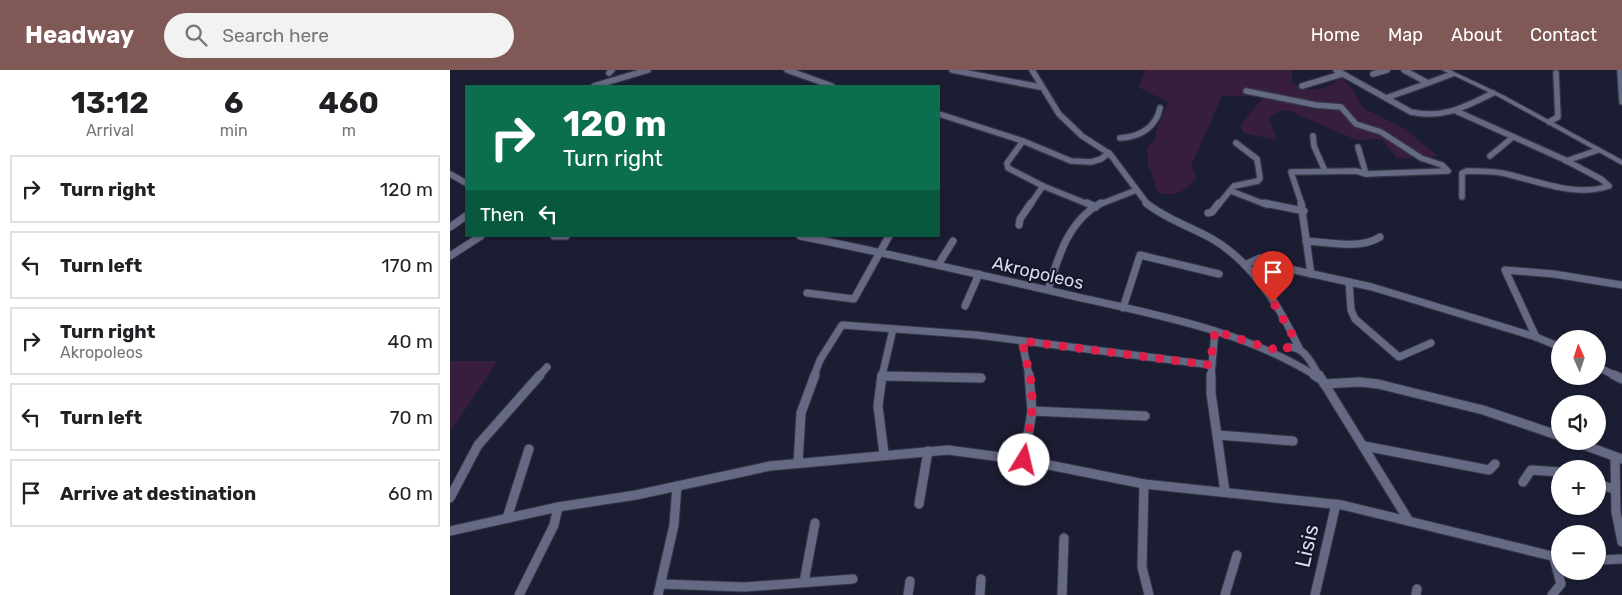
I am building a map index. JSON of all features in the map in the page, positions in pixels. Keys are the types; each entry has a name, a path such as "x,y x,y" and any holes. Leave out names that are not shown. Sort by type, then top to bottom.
{"main road":[{"path":"1444,70 1549,122 1622,163"}],"street":[{"path":"597,85 648,70"},
{"path":"787,70 829,85"},
{"path":"952,70 1040,87"},
{"path":"1032,70 1049,103 1066,123 1110,153 1134,192 1153,209 1217,242 1245,265 1262,286 1299,348 1364,446 1409,521"},
{"path":"1336,70 1411,112 1424,116 1438,117 1456,111 1492,93"},
{"path":"1373,74 1388,70"},
{"path":"1404,70 1428,83"},
{"path":"1620,70 1622,102"},
{"path":"1549,122 1558,117 1556,73"},
{"path":"1302,86 1342,74"},
{"path":"1386,98 1452,74"},
{"path":"1246,91 1316,105 1341,107 1356,124 1381,132 1421,158 1442,165 1448,171 1366,174 1356,171 1291,172 1304,211 1311,274"},
{"path":"1120,138 1134,137 1152,125 1158,116 1160,108"},
{"path":"1456,111 1566,161 1601,179 1609,186 1603,190 1572,190 1503,173 1467,171 1462,173 1462,198"},
{"path":"940,114 1071,161 1081,162 1101,159 1110,153"},
{"path":"1313,136 1314,146 1325,171"},
{"path":"1490,156 1513,137"},
{"path":"1022,142 1007,163 1008,168 1043,186 1096,207"},
{"path":"1208,213 1241,183 1258,181 1260,178 1257,159 1236,143"},
{"path":"1358,147 1366,174"},
{"path":"1566,161 1598,150"},
{"path":"450,174 465,182"},
{"path":"1019,225 1020,219 1043,186"},
{"path":"1231,191 1268,206 1304,211"},
{"path":"1048,290 1063,242 1071,229 1096,207 1134,192"},
{"path":"450,227 465,217"},
{"path":"450,256 479,237"},
{"name":"Akropoleos","path":"805,237 979,274 1215,331 1268,348 1286,351 1289,361 1299,364 1323,382"},
{"path":"807,293 854,300 889,237"},
{"path":"1306,241 1365,244 1376,241 1380,237"},
{"path":"938,265 953,241"},
{"path":"1123,308 1140,255 1219,274"},
{"path":"1245,265 1260,258 1294,270 1372,286 1551,343"},
{"path":"1536,337 1505,270 1554,274 1622,285"},
{"path":"964,306 979,274"},
{"path":"1349,282 1351,310 1355,319 1399,357 1431,344"},
{"path":"798,463 801,414 820,360 842,325 1022,341 1210,365"},
{"path":"884,454 878,406 882,376 893,329"},
{"path":"1215,331 1210,365 1211,393 1225,492"},
{"path":"1286,351 1293,336"},
{"path":"1022,341 1032,386 1032,411 1024,460"},
{"path":"1286,351 1299,348"},
{"path":"1299,364 1306,358"},
{"path":"450,498 478,445 547,366"},
{"path":"1606,371 1622,379"},
{"path":"882,376 981,378"},
{"path":"1323,382 1378,384 1483,410 1551,433"},
{"path":"1032,411 1145,416"},
{"path":"1218,435 1293,441"},
{"path":"1364,446 1489,470 1495,464"},
{"path":"507,518 528,449"},
{"path":"1597,450 1618,458 1614,489 1620,516 1618,532 1622,542"},
{"path":"919,504 928,451"},
{"path":"450,531 558,507 678,486 770,466 928,451 979,453 1144,484 1336,504 1551,556"},
{"path":"1523,482 1530,470 1551,471"},
{"path":"1144,484 1142,567 1149,595"},
{"path":"658,595 674,525 678,486"},
{"path":"1606,486 1614,489"},
{"name":"Lisis","path":"1315,595 1336,504"},
{"path":"519,595 554,525 558,507"},
{"path":"804,582 815,523"},
{"path":"1062,595 1064,538"},
{"path":"1224,595 1237,555"},
{"path":"1606,560 1622,559"},
{"path":"661,584 743,591 804,582 853,579"},
{"path":"980,579 980,595"},
{"path":"1552,595 1561,584 1560,580"},
{"path":"908,595 910,581"}],"shaded area":[{"path":"1146,70 1292,70 1292,82 1311,90 1324,88 1342,77 1354,92 1363,108 1405,129 1438,156 1397,159 1382,139 1356,140 1292,112 1283,110 1269,117 1276,140 1244,133 1240,125 1263,98 1256,93 1249,96 1222,96 1191,166 1197,177 1180,192 1171,194 1158,193 1148,164 1147,147 1155,140 1156,132 1168,102 1138,87"},
{"path":"450,361 498,361 450,432"}],"route":[{"path":"1024,460 1032,411 1032,386 1022,341 1091,348 1210,365 1215,331 1268,348 1284,351 1293,336 1273,302"}]}
